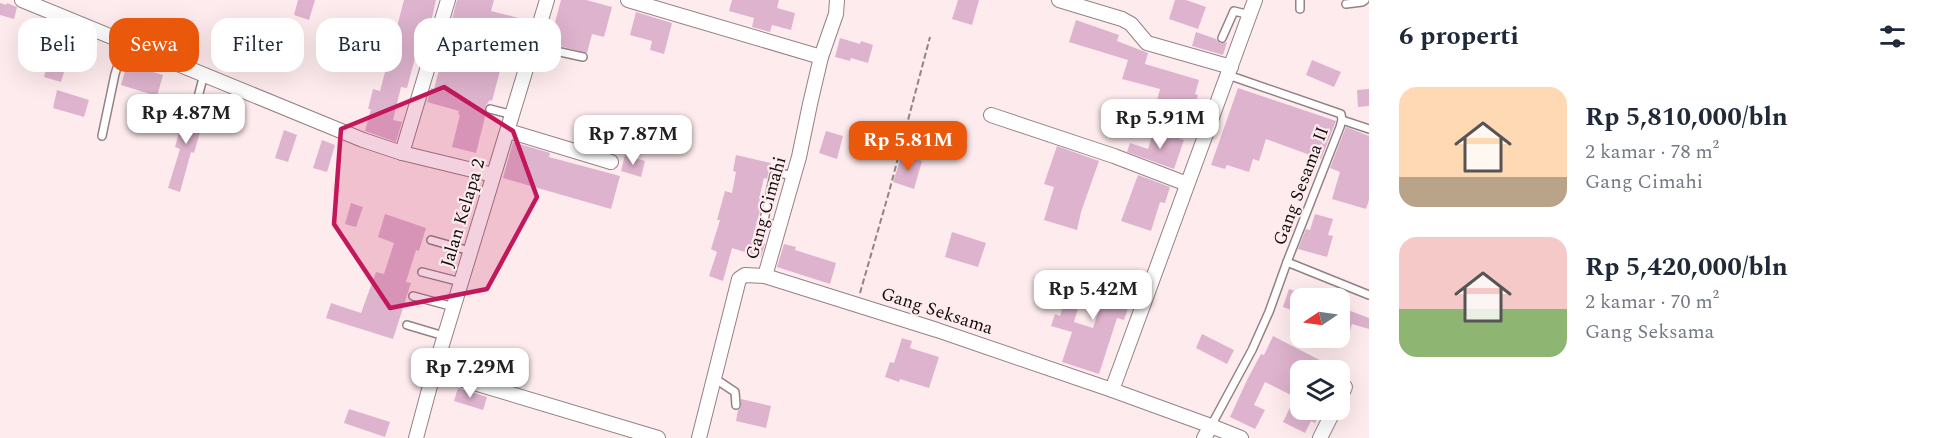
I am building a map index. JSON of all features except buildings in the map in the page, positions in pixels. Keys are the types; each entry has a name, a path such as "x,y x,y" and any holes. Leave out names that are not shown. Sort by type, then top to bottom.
{"street":[{"path":"22,0 109,36"},
{"path":"402,153 448,0"},
{"name":"Jalan Kelapa 2","path":"542,18 547,0"},
{"path":"628,0 821,57"},
{"name":"Gang Cimahi","path":"699,438 739,279 745,276 765,276 800,157 821,57 836,14 837,0"},
{"path":"1059,0 1122,19 1131,24 1146,43 1229,71"},
{"path":"1112,390 1255,0"},
{"path":"199,72 327,126 402,153 493,175"},
{"name":"Jalan Kelapa 2","path":"416,438 444,336 525,72"},
{"path":"991,114 1114,156 1187,184"},
{"path":"508,131 611,162"},
{"name":"Gang Seksama","path":"765,276 857,304 1112,390 1208,432 1241,438"},
{"path":"434,371 624,433 657,438"},
{"path":"1320,438 1329,420"}],"lane":[{"path":"1300,0 1300,9"},
{"path":"1346,4 1365,0"},
{"path":"1222,38 1234,11 1250,15"},
{"path":"561,52 583,57"},
{"name":"Gang Sesama II","path":"1229,71 1291,98 1341,114 1342,120 1324,171 1287,262 1369,295"},
{"path":"102,136 115,72"},
{"path":"196,105 204,74"},
{"path":"490,109 513,115"},
{"path":"1342,120 1369,129"},
{"path":"779,226 766,223 764,220 774,175 779,173 794,176"},
{"path":"431,240 470,251"},
{"path":"1208,432 1252,350 1287,262"},
{"path":"422,272 461,282"},
{"path":"412,296 453,307"},
{"path":"407,325 444,336"},
{"path":"714,378 735,392 736,405"}],"path":[{"path":"857,304 930,37"}],"highlighted area":[{"path":"444,87 513,131 537,197 487,289 390,308 334,224 341,129"}]}
